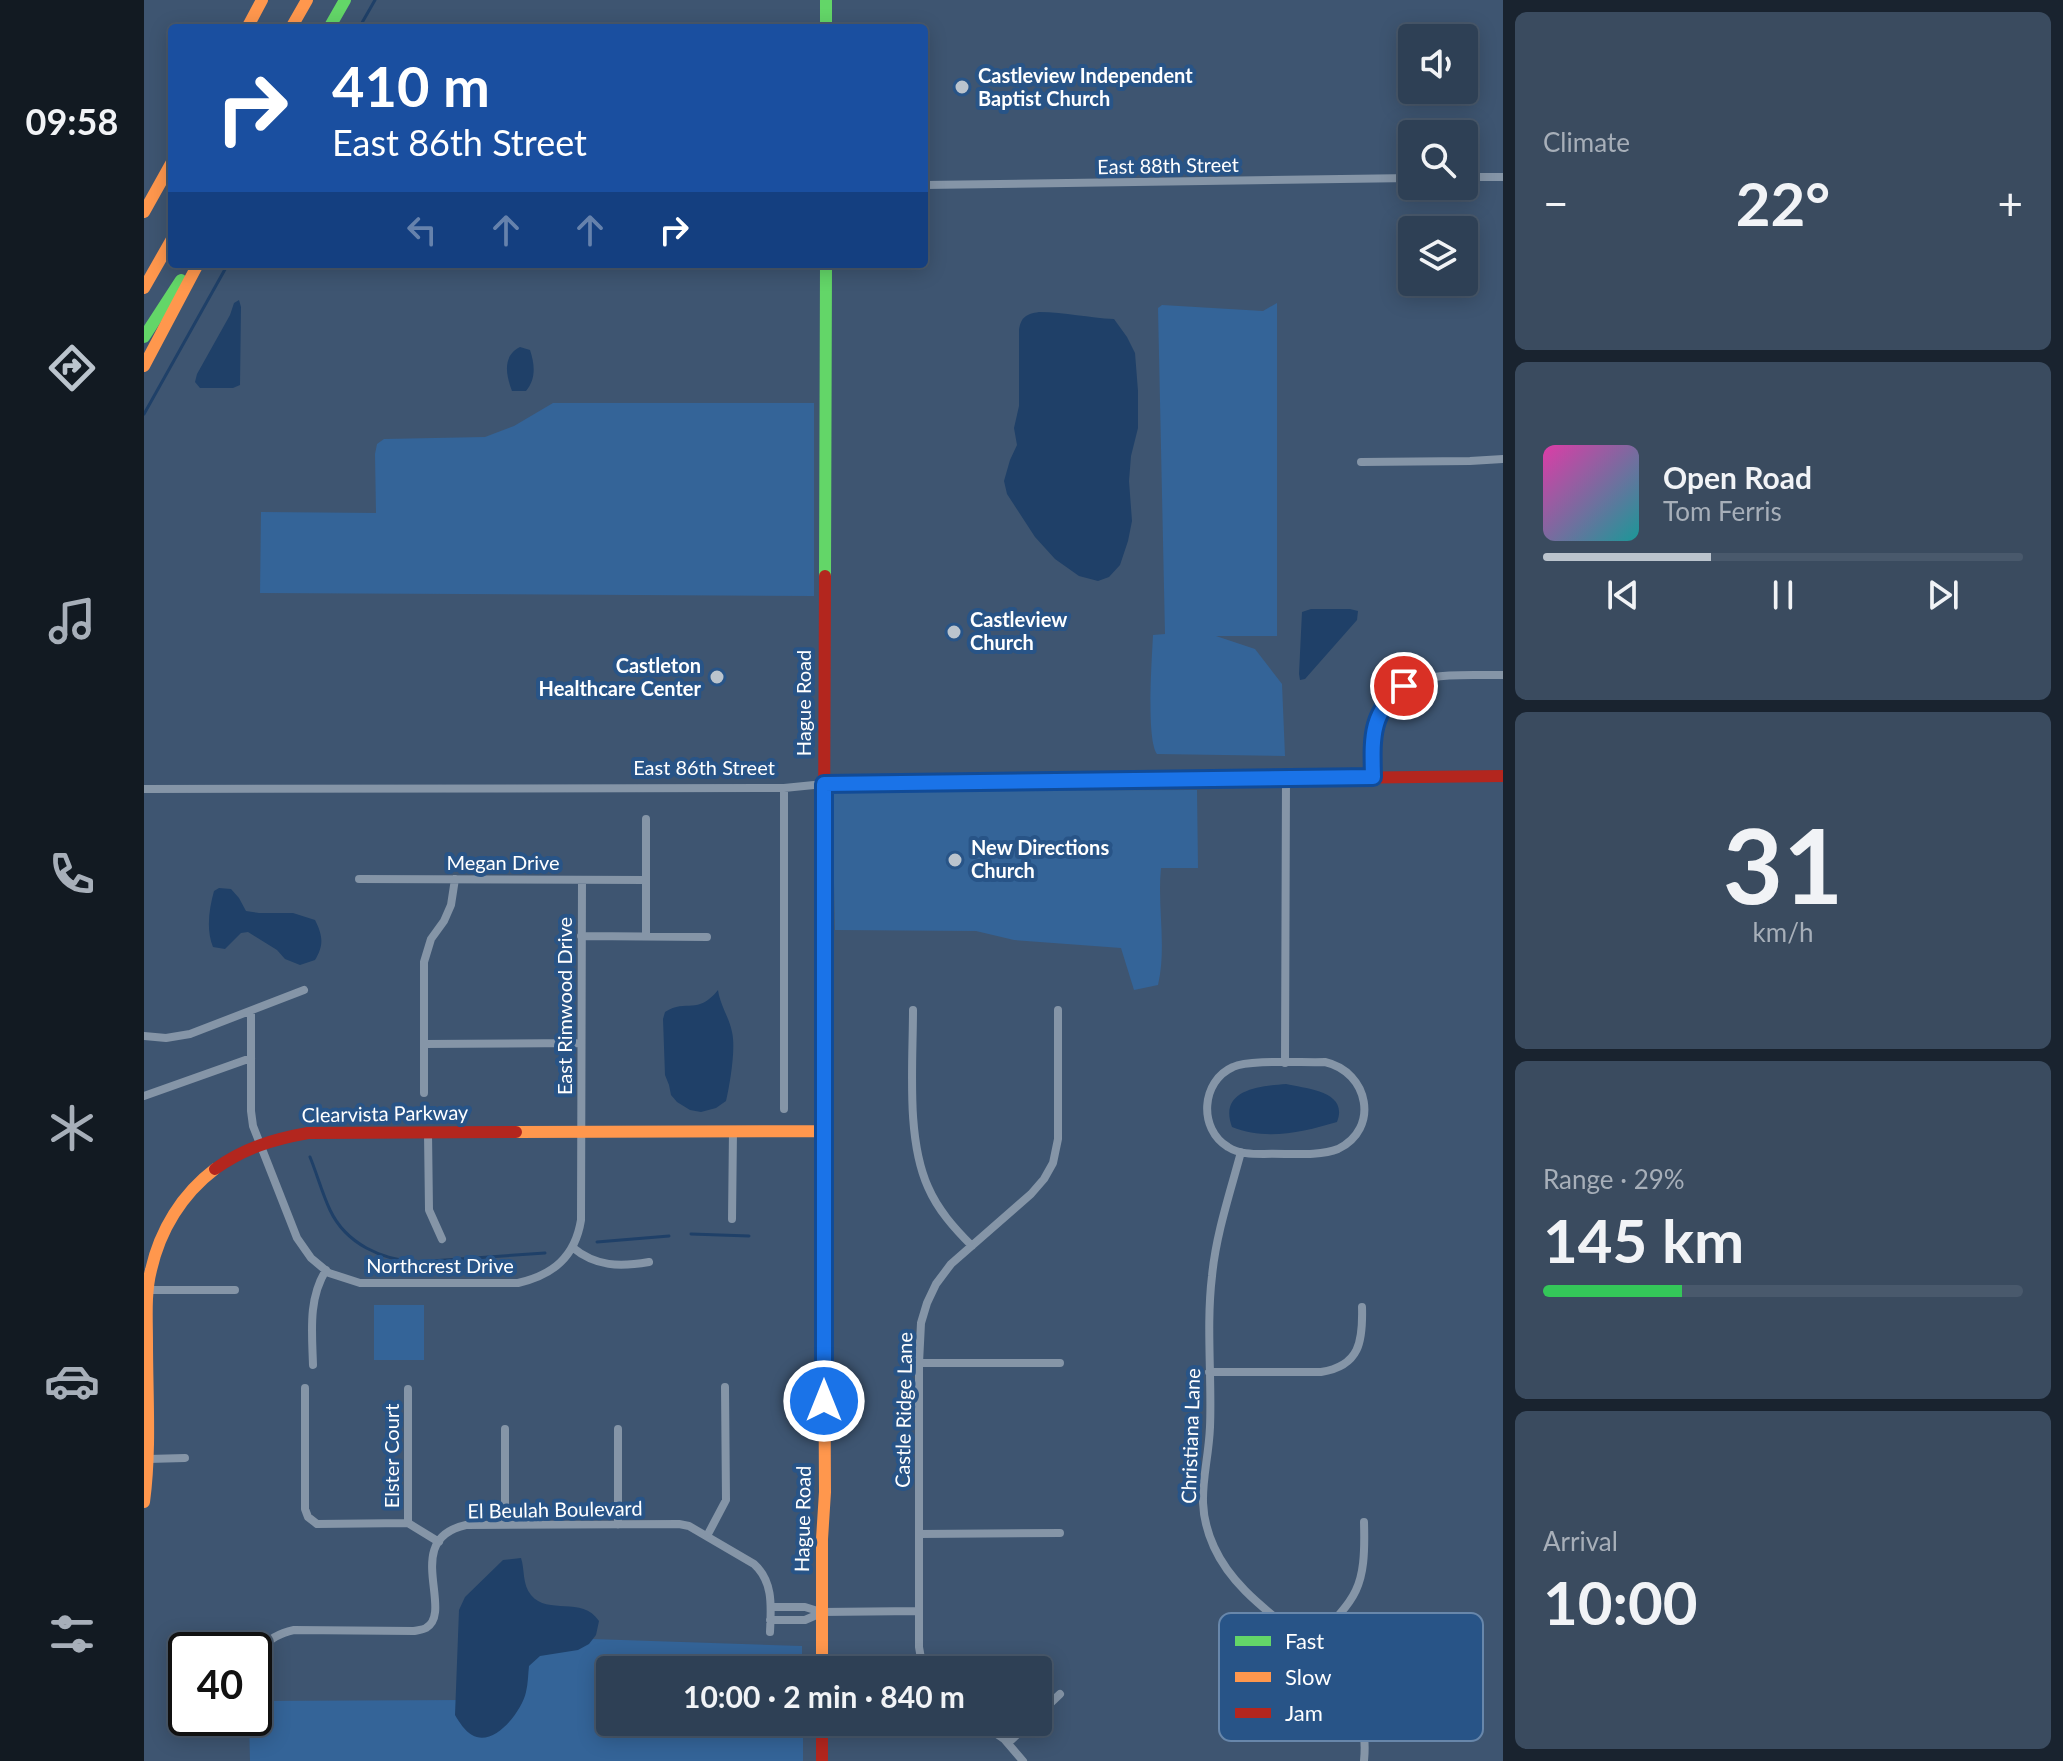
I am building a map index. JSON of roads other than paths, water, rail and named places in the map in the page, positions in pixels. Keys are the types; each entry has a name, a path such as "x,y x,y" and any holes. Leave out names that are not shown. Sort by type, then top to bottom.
{"main road":[{"path":"249,24 262,0"},
{"path":"293,24 307,0"},
{"path":"331,24 345,0"},
{"path":"826,0 826,24"},
{"path":"144,212 168,169"},
{"path":"144,288 168,246"},
{"path":"144,337 188,268"},
{"path":"144,366 196,268"},
{"name":"Hague Road","path":"822,1656 825,1492 826,268"},
{"name":"East 86th Street","path":"824,784 1503,776"},
{"name":"Clearvista Parkway","path":"144,1502 148,1477 146,1384 150,1272 167,1224 182,1200 223,1162 260,1144 308,1133 823,1131"},
{"path":"822,1736 822,1761"}],"street":[{"path":"1478,177 1503,177"},
{"name":"East 88th Street","path":"928,185 1398,178"},
{"path":"1361,462 1503,459"},
{"path":"1373,777 1374,727 1384,706 1396,692 1426,677 1503,675"},
{"path":"1285,1063 1286,779"},
{"name":"East 86th Street","path":"144,789 784,788 824,784"},
{"path":"784,788 784,1109"},
{"path":"646,819 646,936"},
{"name":"Megan Drive","path":"359,879 646,880"},
{"path":"424,1093 425,958 431,939 451,905 455,879"},
{"name":"East Rimwood Drive","path":"580,1132 582,880"},
{"path":"581,936 707,937"},
{"path":"144,1036 166,1038 190,1034 304,990"},
{"path":"913,1010 913,1124 919,1161 937,1204 972,1246"},
{"name":"Castle Ridge Lane","path":"920,1656 920,1327 929,1297 944,1273 1031,1194 1053,1163 1058,1134 1058,1010"},
{"name":"Northcrest Drive","path":"251,1011 251,1116 297,1238 308,1254 326,1270 360,1283 518,1283 546,1274 559,1264 572,1247"},
{"path":"424,1044 580,1043"},
{"path":"144,1096 251,1058"},
{"path":"1248,1063 1330,1063 1343,1069 1359,1085 1364,1098 1361,1126 1350,1141 1334,1151 1241,1152 1222,1143 1216,1136 1209,1124 1207,1106 1212,1088 1220,1076 1235,1066 1248,1063"},
{"path":"732,1219 733,1131"},
{"path":"580,1132 581,1220 572,1247 601,1264 616,1266 649,1262"},
{"path":"428,1133 429,1210 442,1239"},
{"name":"Christiana Lane","path":"1241,1152 1214,1261 1210,1304 1210,1426 1202,1490 1203,1509 1219,1558 1236,1581 1272,1613"},
{"path":"313,1365 313,1300 326,1270"},
{"path":"148,1290 235,1290"},
{"path":"1209,1372 1321,1372 1339,1367 1350,1359 1360,1343 1362,1307"},
{"path":"919,1363 1060,1363"},
{"path":"707,1536 726,1500 725,1387"},
{"path":"272,1639 294,1630 414,1631 427,1627 434,1620 437,1607 431,1563 439,1542 408,1523 317,1524 310,1519 305,1509 305,1388"},
{"name":"Elster Court","path":"408,1389 408,1523"},
{"path":"505,1429 505,1524"},
{"path":"618,1429 618,1525"},
{"path":"148,1459 185,1458"},
{"path":"1342,1613 1355,1594 1364,1562 1364,1522"},
{"name":"El Beulah Boulevard","path":"439,1542 447,1533 462,1525 689,1526 759,1568 768,1582 770,1632"},
{"path":"919,1534 1060,1533"},
{"path":"771,1607 805,1607 821,1612 919,1611"},
{"path":"770,1620 805,1620 821,1612"},
{"path":"1052,1702 1060,1694"},
{"path":"998,1736 1023,1761"},
{"path":"1008,1743 1016,1736"}],"waterway":[{"path":"361,24 375,0"},
{"path":"144,414 226,268"},
{"path":"310,1157 337,1222 355,1241 378,1254 417,1262 545,1253"},
{"path":"691,1234 749,1236"},
{"path":"597,1242 669,1236"}],"place":[{"name":"Castleview Independent Baptist Church","path":"962,87"},
{"name":"Castleview Church","path":"954,632"},
{"name":"Castleton Healthcare Center","path":"717,677"},
{"name":"New Directions Church","path":"955,860"}]}
